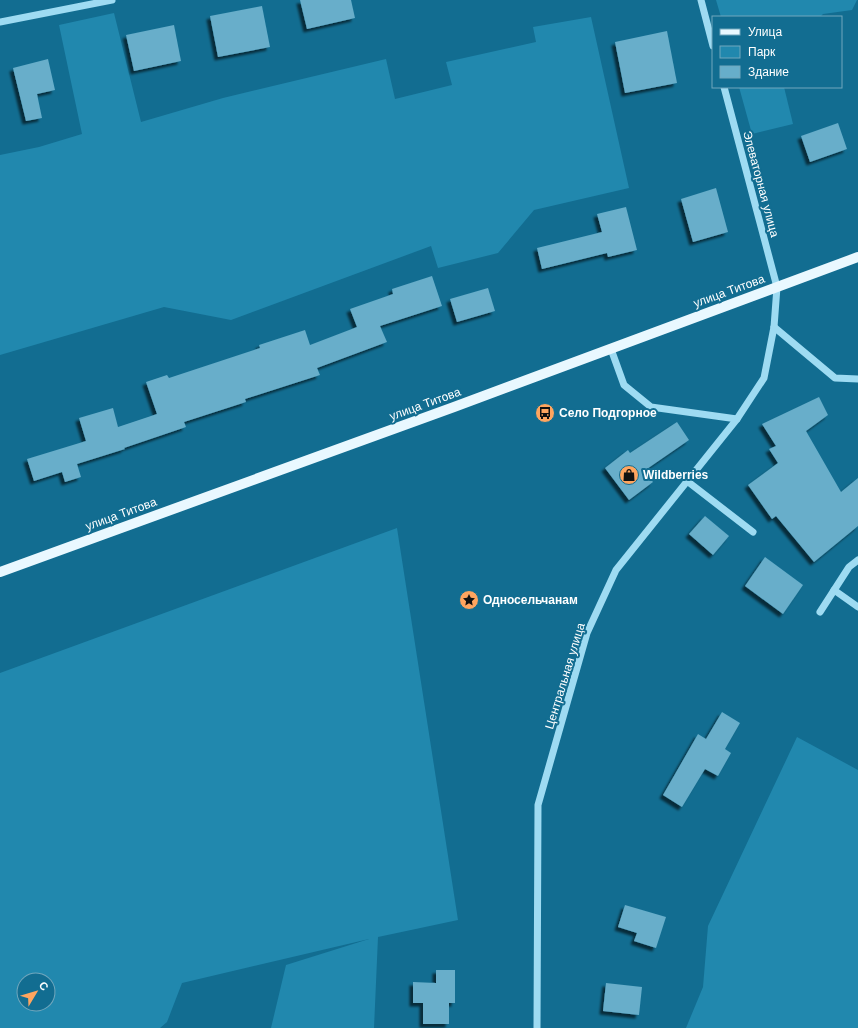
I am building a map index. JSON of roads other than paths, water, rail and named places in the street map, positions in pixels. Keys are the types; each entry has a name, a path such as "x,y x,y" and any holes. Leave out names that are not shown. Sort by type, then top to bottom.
{"main road":[{"name":"улица Титова","path":"0,572 454,408 858,257"}],"street":[{"path":"0,22 112,0"},
{"path":"701,0 712,42"},
{"name":"Элеваторная улица","path":"724,88 777,287"},
{"name":"Центральная улица","path":"537,1028 538,805 587,633 616,570 737,419 764,378 774,327 777,287"},
{"path":"774,327 835,378 858,379"},
{"path":"612,349 624,385 651,407 737,419"},
{"path":"687,481 753,532"},
{"path":"820,612 849,567 858,560"},
{"path":"834,590 858,606"}],"place":[{"name":"Село Подгорное","path":"545,413"},
{"name":"Wildberries","path":"629,475"},
{"name":"Односельчанам","path":"469,600"}]}
